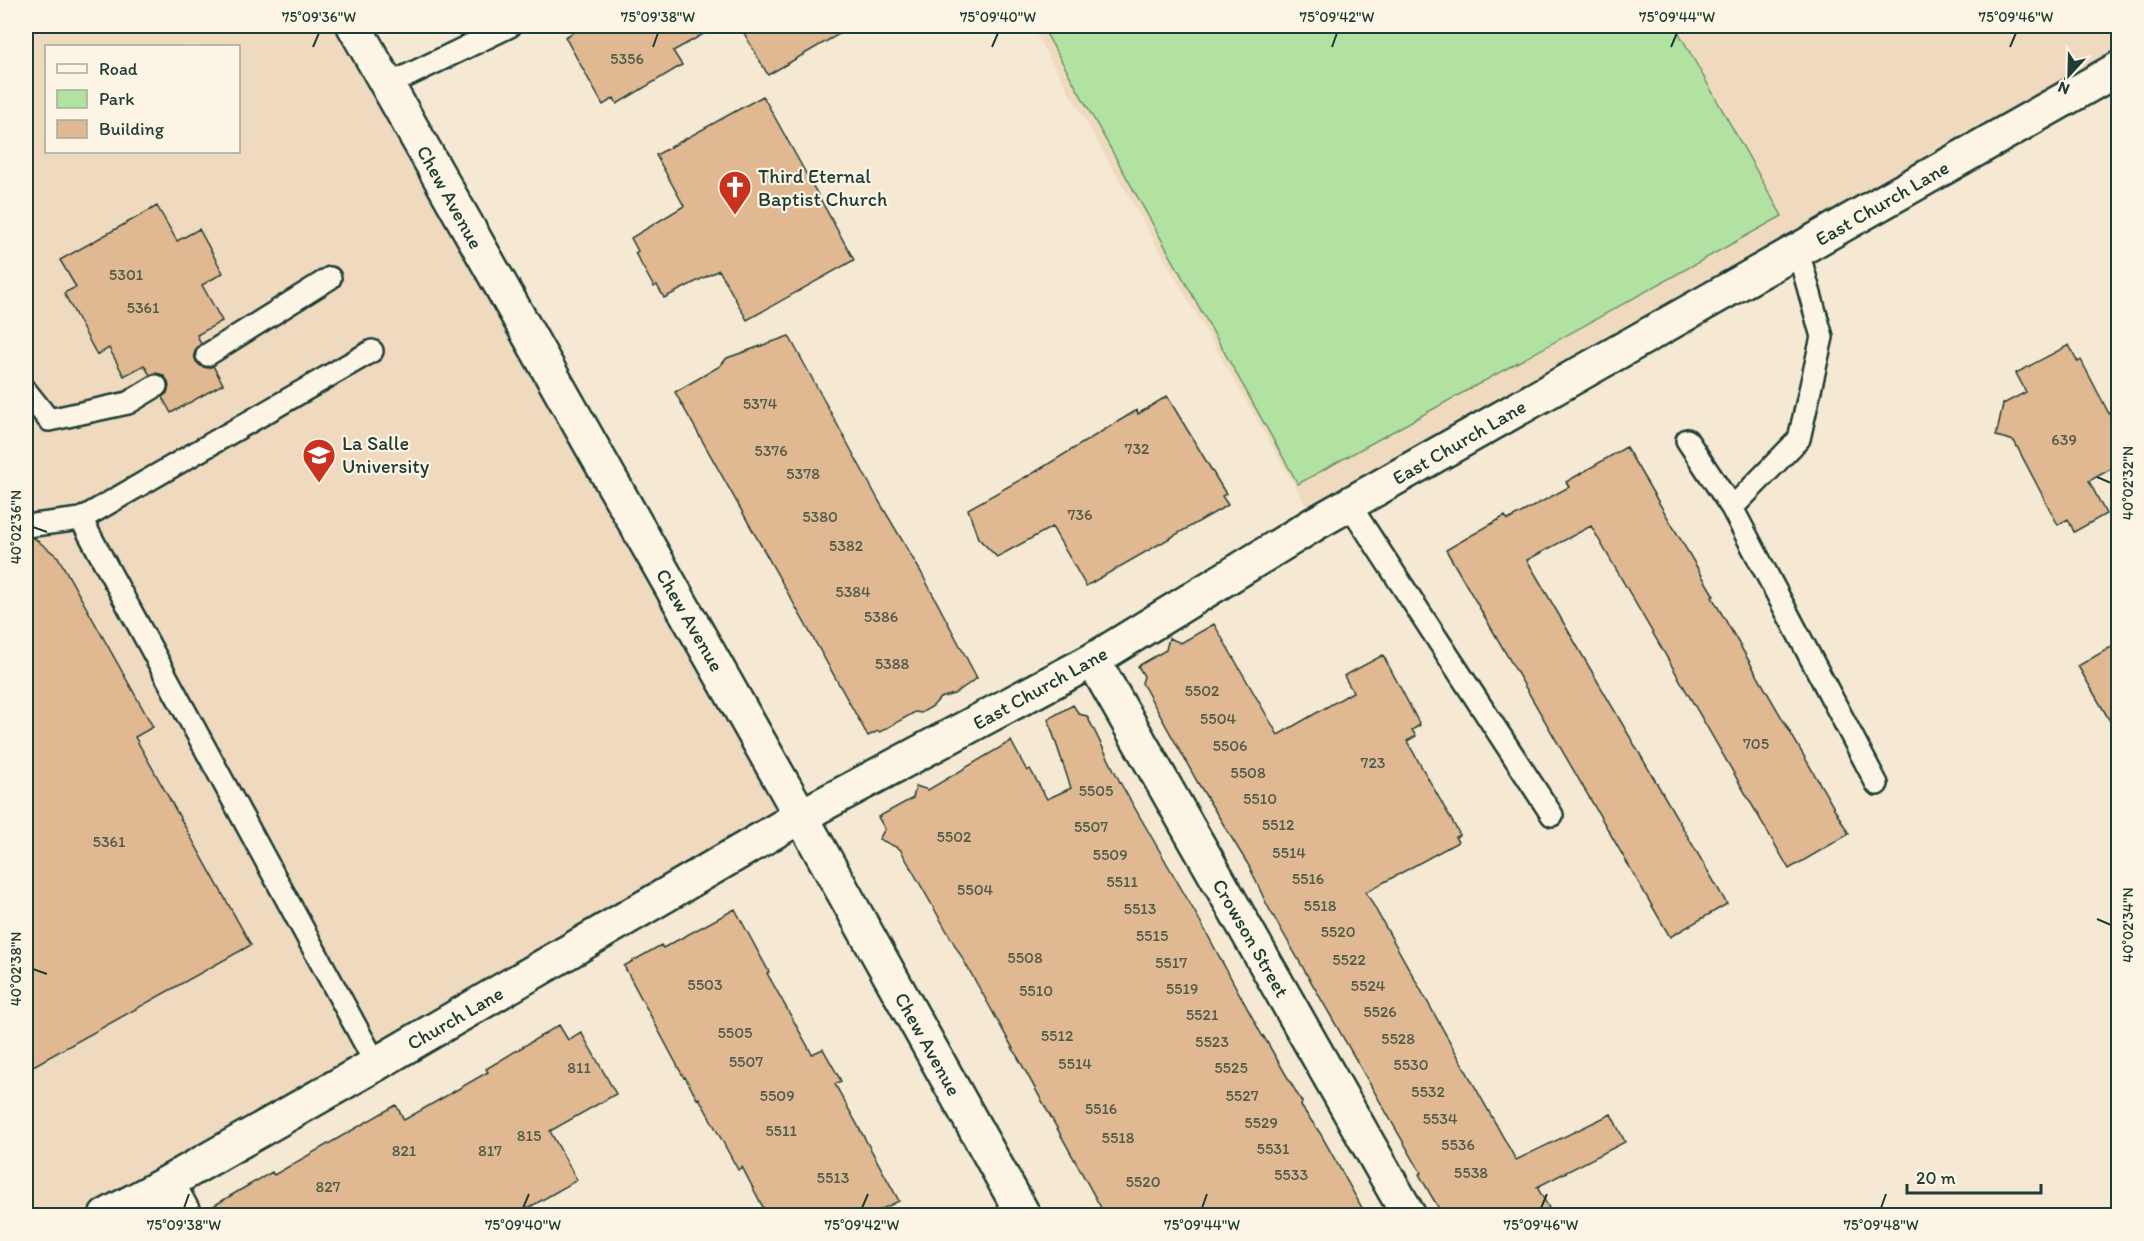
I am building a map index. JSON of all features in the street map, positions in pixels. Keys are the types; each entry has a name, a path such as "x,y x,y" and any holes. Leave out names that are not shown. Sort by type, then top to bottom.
{"street":[{"name":"Chew Avenue","path":"361,28 388,85 1024,1215"},
{"name":"East Church Lane","path":"801,816 1093,660 1349,504 2118,69"},
{"name":"Crowson Street","path":"1093,660 1409,1215"},
{"name":"Church Lane","path":"106,1215 167,1183 376,1064 801,816"},
{"path":"167,1183 185,1215"}],"lane":[{"path":"388,85 510,26"},
{"path":"1731,508 1798,439 1822,337 1797,250"},
{"path":"207,354 330,278"},
{"path":"26,526 81,519 372,351"},
{"path":"26,391 49,420 128,403 156,386"},
{"path":"1687,440 1731,508 1877,784"},
{"path":"1349,504 1552,815"},
{"path":"81,519 376,1064"}],"shaded area":[{"name":"La Salle University","path":"26,26 354,26 801,816 95,1215 26,1215"},
{"path":"1031,26 2118,26 2118,69 1316,523"}],"green space":[{"path":"1042,26 1675,26 1782,216 1298,484"}],"building":[{"path":"584,26 718,26 673,51 682,65 617,104 614,98 603,105 565,37"},
{"path":"740,26 853,26 768,75"},
{"path":"763,96 854,260 747,320 719,270 664,298 657,285 654,287 635,253 638,251 631,238 684,206 656,155"},
{"path":"157,206 177,241 199,229 223,273 202,285 222,321 197,335 201,344 194,355 201,366 207,368 213,366 223,384 171,413 162,397 167,393 169,386 163,375 156,373 150,375 144,365 124,376 109,348 97,355 64,293 76,287 60,260"},
{"path":"789,336 880,503 921,572 977,678 954,694 940,698 933,706 921,713 915,712 880,732 868,736 675,392 720,366 727,358"},
{"path":"2069,345 2078,362 2081,360 2118,431 2118,465 2089,481 2106,514 2074,532 2068,519 2058,525 2014,441 1996,436 2003,404 2026,392 2016,373"},
{"path":"1167,396 1226,494 1222,496 1228,505 1086,586 1052,527 997,557 978,538 968,509 1027,477 1137,410 1138,414"},
{"path":"1626,447 1714,596 1712,597 1849,834 1789,869 1591,526 1527,560 1727,904 1670,937 1446,550 1505,516 1508,520 1569,487 1566,482"},
{"path":"26,538 34,538 58,557 153,727 135,737 251,945 26,1070"},
{"path":"1214,624 1278,735 1353,692 1344,676 1383,655 1420,725 1412,730 1416,736 1407,741 1460,835 1455,837 1458,842 1366,892 1516,1160 1611,1114 1625,1142 1537,1187 1553,1215 1443,1215 1432,1197 1419,1174 1421,1173 1267,905 1249,866 1198,783 1142,683 1144,676 1138,666 1166,650 1169,638 1181,643"},
{"path":"2118,643 2118,735 2078,666"},
{"path":"1073,705 1079,714 1087,716 1121,784 1200,921 1264,1039 1264,1037 1302,1102 1301,1106 1320,1133 1366,1215 1105,1215 900,849 879,839 885,829 878,817 913,798 916,786 928,790 1011,741 1027,771 1030,769 1047,799 1071,788 1048,719"},
{"path":"735,909 812,1054 823,1049 841,1081 835,1084 899,1201 870,1215 767,1215 742,1167 738,1170 699,1098 697,1099 684,1078 624,966 661,945 663,948"},
{"path":"559,1025 568,1040 581,1032 616,1094 550,1131 577,1180 516,1215 204,1215 203,1212 242,1189 272,1172 274,1175 396,1105 404,1120 488,1072 486,1069"}],"place":[{"name":"Third Eternal Baptist Church","path":"735,216"},
{"name":"La Salle University","path":"319,484"}]}
